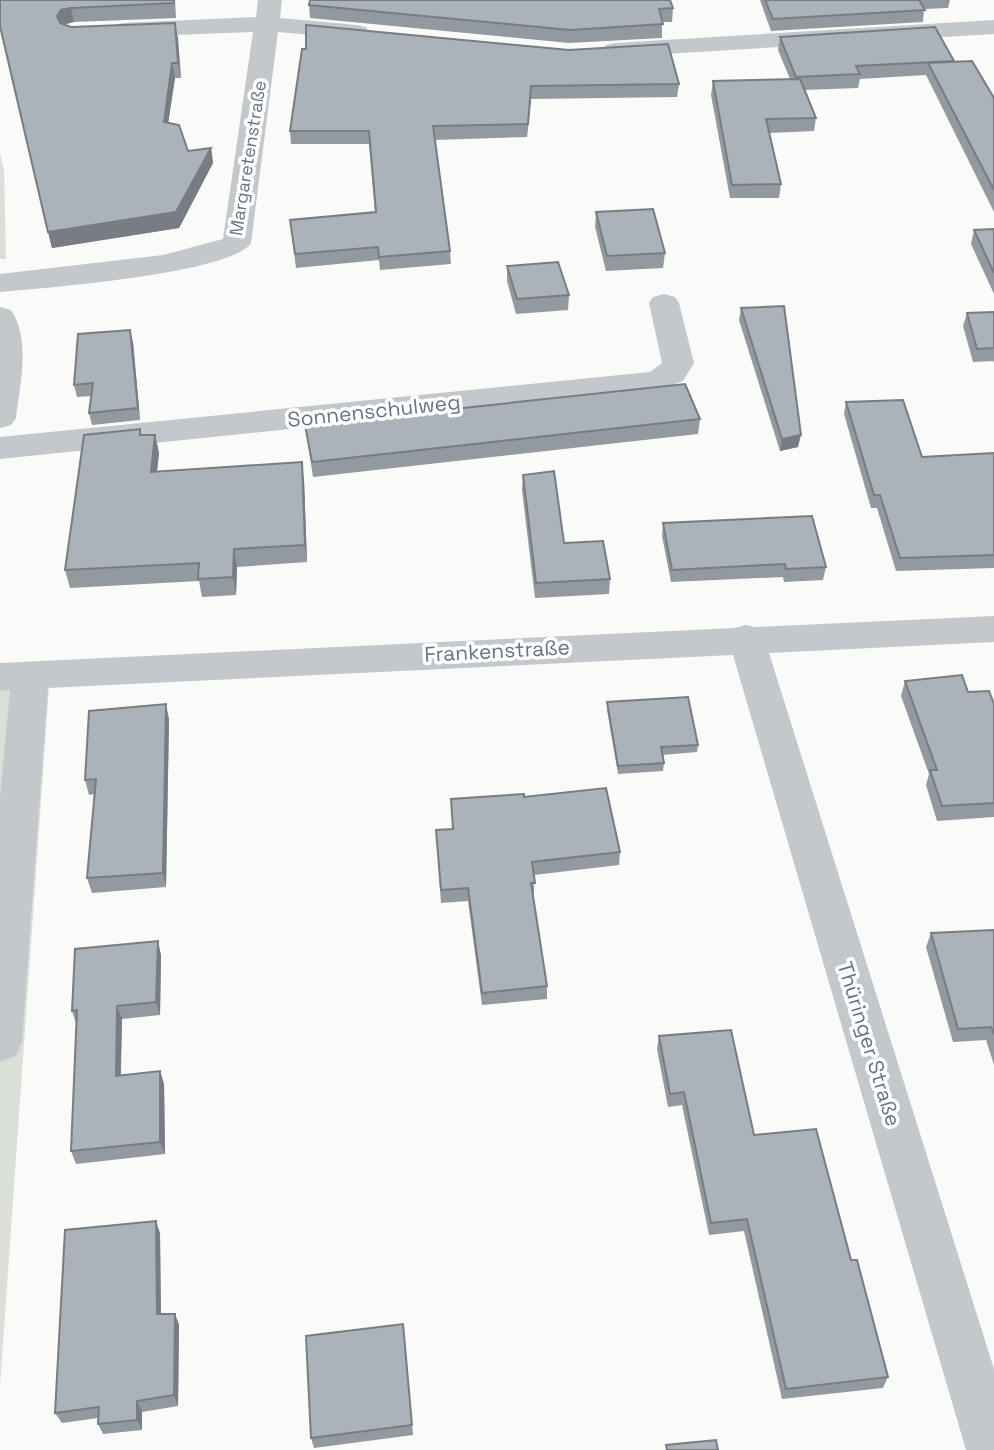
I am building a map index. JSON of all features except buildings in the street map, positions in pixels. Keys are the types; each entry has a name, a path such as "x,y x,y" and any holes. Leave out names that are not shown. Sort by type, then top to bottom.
{"street":[{"path":"102,31 269,12 377,34"},
{"name":"Margaretenstraße","path":"0,283 196,257 229,250 237,243 269,12"},
{"path":"596,51 993,22"},
{"name":"Sonnenschulweg","path":"0,448 655,381 671,374 678,363 664,303"},
{"path":"0,316 6,338 6,357 0,418"},
{"name":"Frankenstraße","path":"15,676 746,638 994,629"},
{"name":"Thüringer Straße","path":"746,638 993,1450"},
{"path":"0,1042 15,676"}],"shaded area":[{"path":"0,154 4,171 6,259 0,259"},
{"path":"49,687 0,1386 0,690"}]}
